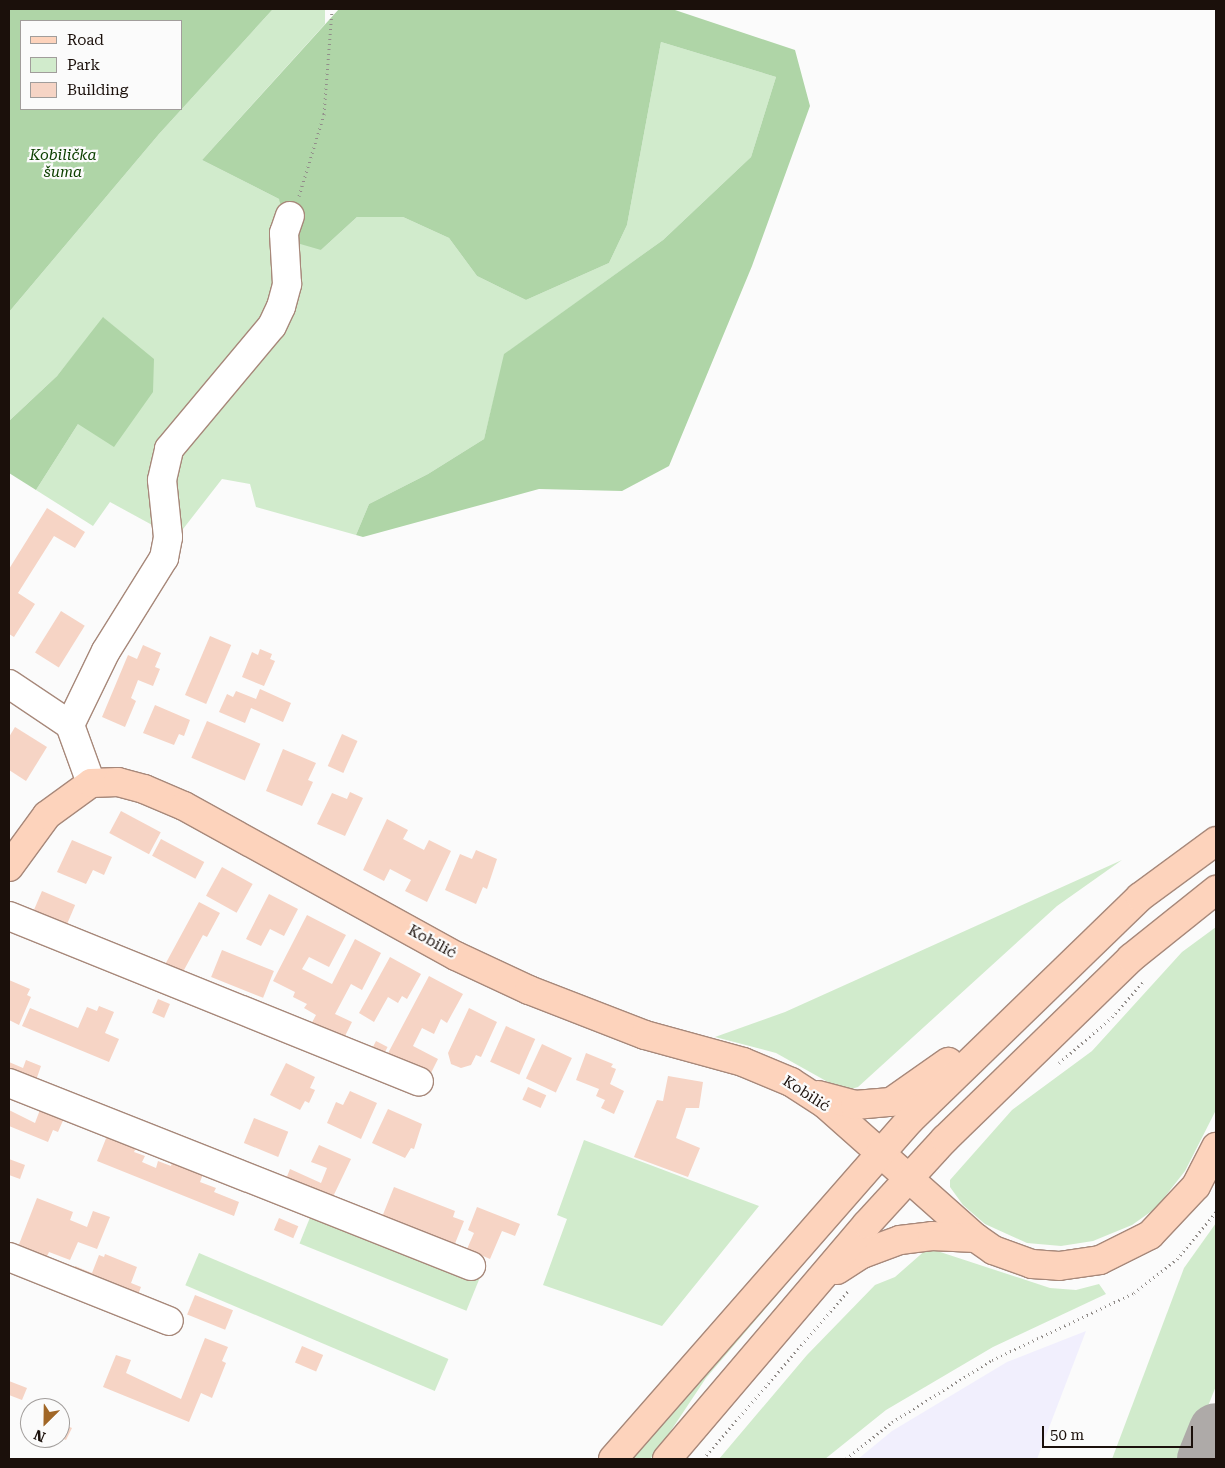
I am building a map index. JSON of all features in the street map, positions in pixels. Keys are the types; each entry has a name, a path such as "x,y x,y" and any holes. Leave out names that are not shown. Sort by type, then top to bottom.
{"main road":[{"name":"Kobilić","path":"91,783 118,782 144,789 184,806 456,956 529,990 644,1035 743,1062 808,1092 976,1238 993,1250 1032,1264 1082,1264 1123,1251 1150,1235 1196,1186 1216,1147"},
{"path":"9,867 47,816 91,783"},
{"path":"613,1459 879,1154 1140,897 1216,842"},
{"path":"667,1459 908,1179 945,1139 1130,958 1216,890"},
{"path":"808,1092 867,1106 902,1097 939,1070 1036,981 1078,956"},
{"path":"823,1278 862,1254 900,1240 932,1236 976,1238"}],"street":[{"path":"70,725 106,651 164,558 168,537 162,480 169,450 272,326 281,307 287,284 284,233 290,216"},
{"path":"9,684 70,725 91,783"},
{"path":"9,916 419,1082"},
{"path":"9,1083 471,1266"},
{"path":"9,1257 169,1321"}],"path":[{"path":"290,216 306,182 324,114 332,9"},
{"path":"846,1459 892,1422 992,1360 1134,1293 1177,1259 1216,1212"},
{"path":"703,1459 851,1287"}],"shaded area":[{"path":"1086,1331 1037,1459 858,1459 892,1431 1007,1362"}],"green space":[{"name":"Kobilička šuma","path":"9,9 273,9 182,109 182,20 20,20 20,110 181,110 9,312"},
{"path":"273,9 325,9 325,24 202,160 279,199 321,250 357,217 403,217 449,238 477,276 526,300 609,263 627,225 661,42 776,77 751,157 663,240 505,354 484,439 428,474 369,504 356,535 256,507 250,484 222,479 176,538 110,502 93,526 36,490 78,424 124,335 104,318 57,376 9,421 9,312 182,109"},
{"path":"339,9 672,9 795,50 810,106 752,266 669,466 622,491 539,489 363,537 356,535 369,504 428,474 484,439 504,354 663,240 751,157 776,77 661,42 627,225 609,263 526,300 477,276 449,238 403,217 357,217 321,250 290,241 279,199 202,160"},
{"path":"103,317 154,359 153,392 114,447 78,424 36,490 9,473 9,421 57,376"},
{"path":"1122,860 1057,906 858,1087 844,1091 776,1053 715,1037 785,1012"},
{"path":"1216,927 1216,1110 1185,1171 1156,1208 1132,1225 1093,1241 1061,1246 1027,1243 985,1224 963,1205 950,1187 950,1180 1012,1110 1092,1051 1182,952"},
{"path":"584,1140 759,1206 662,1326 543,1285 567,1219 557,1215"},
{"path":"846,1209 849,1211 706,1378 650,1459 629,1459"},
{"path":"313,1210 480,1277 466,1311 300,1243"},
{"path":"1216,1223 1216,1386 1187,1459 1112,1459 1184,1268"},
{"path":"928,1248 1050,1288 1076,1290 1099,1284 1106,1294 993,1347 886,1410 825,1459 719,1459 807,1355 875,1285 895,1277"},
{"path":"199,1253 448,1359 435,1391 185,1285"}],"building":[{"path":"47,508 85,532 75,548 54,536 18,593 35,604 14,637 9,634 9,569"},
{"path":"61,611 85,626 59,667 35,653"},
{"path":"210,636 231,645 206,704 185,695"},
{"path":"143,645 161,653 155,667 160,669 153,686 138,680 131,698 136,701 125,727 102,717 128,655 137,659"},
{"path":"260,649 272,654 270,659 275,661 264,686 242,677 252,652 258,655"},
{"path":"260,689 291,703 283,722 251,708 245,723 219,712 227,694 233,697 236,691 256,699"},
{"path":"155,705 190,720 184,736 179,734 174,745 143,733"},
{"path":"207,721 260,744 245,780 191,758"},
{"path":"15,727 47,747 26,781 9,770 9,737"},
{"path":"342,734 358,741 343,773 328,766"},
{"path":"283,749 316,763 308,780 313,782 302,806 266,791"},
{"path":"350,792 363,798 345,836 317,824 332,793 347,799"},
{"path":"121,811 161,832 149,854 109,833"},
{"path":"387,819 408,830 403,839 424,850 429,840 451,851 427,902 405,891 411,880 390,869 384,881 363,870"},
{"path":"161,839 204,862 195,879 152,856"},
{"path":"72,840 112,857 104,875 93,870 86,884 57,872"},
{"path":"476,850 497,859 487,889 483,887 476,904 445,890 460,854 472,859"},
{"path":"222,867 253,884 237,913 206,896"},
{"path":"42,891 75,905 63,934 30,920"},
{"path":"269,894 298,909 284,936 270,929 261,946 246,939"},
{"path":"199,902 220,913 207,937 203,935 178,981 161,972"},
{"path":"307,915 346,935 329,967 309,957 302,969 332,984 355,939 381,953 362,990 351,984 335,1014 352,1022 341,1044 309,1028 316,1015 304,1008 307,1004 293,997 295,992 273,981"},
{"path":"222,950 274,971 263,998 211,977"},
{"path":"390,957 421,974 407,999 402,996 398,1003 388,997 374,1022 359,1013"},
{"path":"429,976 463,994 447,1023 441,1019 434,1034 422,1028 413,1046 438,1059 428,1079 386,1057"},
{"path":"9,980 30,989 27,995 31,997 19,1025 9,1020"},
{"path":"158,999 170,1004 164,1018 152,1013"},
{"path":"99,1006 114,1012 105,1033 119,1039 109,1062 22,1026 30,1008 78,1028 87,1007 97,1011"},
{"path":"469,1008 497,1022 481,1057 476,1055 471,1065 461,1068 451,1064 448,1053"},
{"path":"506,1026 535,1039 519,1075 490,1062"},
{"path":"376,1041 388,1047 381,1060 369,1054"},
{"path":"542,1044 572,1058 556,1092 526,1078"},
{"path":"586,1053 613,1064 611,1067 616,1069 610,1084 624,1091 614,1114 601,1108 605,1100 596,1096 599,1089 576,1080"},
{"path":"26,1060 41,1066 33,1089 9,1079 9,1062 23,1068"},
{"path":"286,1063 315,1077 310,1088 315,1090 309,1103 305,1101 300,1110 270,1095"},
{"path":"668,1076 703,1082 699,1108 686,1108 676,1138 700,1148 688,1177 634,1157 657,1100 663,1101"},
{"path":"528,1087 546,1095 541,1108 522,1100"},
{"path":"350,1091 377,1103 361,1139 327,1123 336,1102 343,1105"},
{"path":"41,1107 65,1116 58,1132 53,1130 48,1142 9,1126 9,1110 35,1123"},
{"path":"388,1109 422,1124 414,1149 411,1148 405,1158 372,1143"},
{"path":"254,1118 288,1132 278,1157 244,1143"},
{"path":"107,1136 136,1148 134,1152 145,1156 142,1162 156,1168 158,1161 171,1166 172,1162 203,1174 200,1182 216,1188 214,1192 239,1202 234,1216 97,1161"},
{"path":"319,1145 351,1159 330,1203 284,1184 290,1169 321,1183 327,1168 311,1162"},
{"path":"9,1159 25,1165 20,1179 9,1175"},
{"path":"394,1187 455,1211 453,1217 464,1221 452,1251 382,1217"},
{"path":"37,1198 73,1212 70,1220 87,1227 93,1211 110,1217 97,1249 78,1242 70,1260 49,1252 44,1263 16,1252"},
{"path":"477,1207 520,1224 515,1236 502,1231 490,1259 467,1249 474,1233 468,1230"},
{"path":"279,1218 298,1226 293,1238 274,1230"},
{"path":"105,1254 137,1267 131,1283 141,1287 135,1302 71,1276 75,1266 92,1273 99,1255 104,1257"},
{"path":"195,1295 233,1310 225,1330 187,1314"},
{"path":"205,1338 228,1347 222,1361 226,1363 212,1398 201,1393 189,1422 103,1387 116,1355 131,1360 126,1373 181,1399"},
{"path":"302,1346 323,1355 316,1372 295,1363"},
{"path":"9,1381 27,1388 23,1398 20,1399 9,1395"}],"taxiway":[{"path":"1204,1459 1216,1430"}]}
